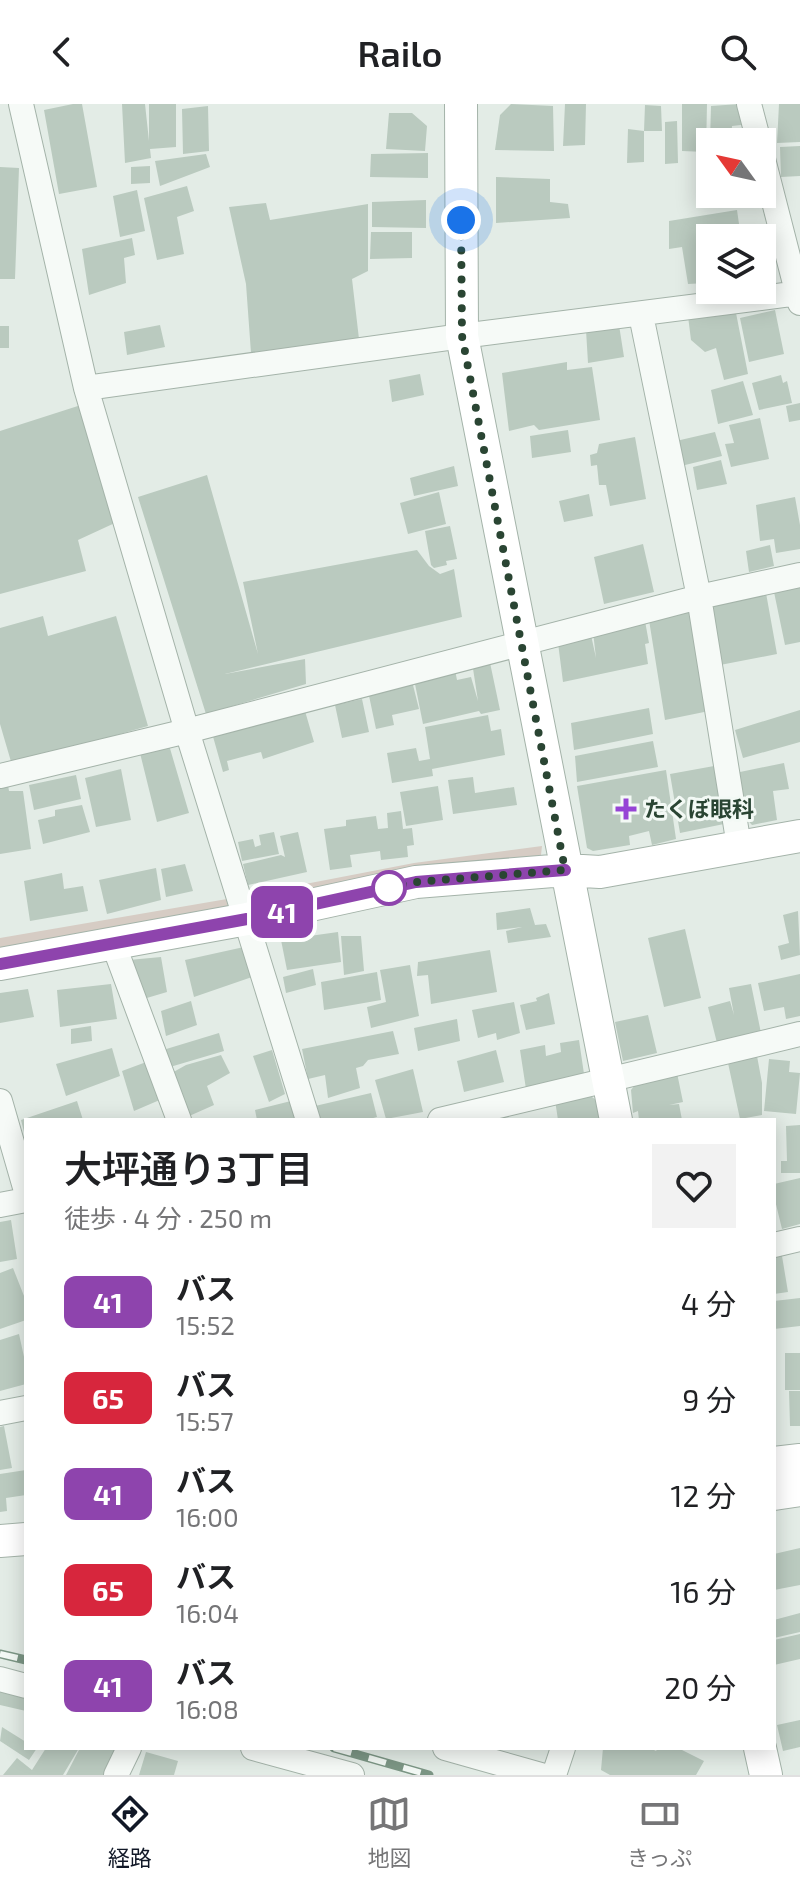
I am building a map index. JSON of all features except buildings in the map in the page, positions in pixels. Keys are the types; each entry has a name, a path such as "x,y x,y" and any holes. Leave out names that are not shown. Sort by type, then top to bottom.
{"street":[{"path":"21,104 86,388 187,731 307,1118"},
{"path":"461,104 462,336 616,1118"},
{"path":"749,104 755,128"},
{"path":"86,388 462,336 799,297 776,208"},
{"path":"641,315 699,597 739,846"},
{"path":"0,776 187,731 699,597 800,575"},
{"path":"0,964 247,919 416,882 565,870 600,872 800,836"},
{"path":"113,943 178,1118"},
{"path":"457,1118 507,1112 607,1079 800,1034"},
{"path":"0,1101 24,1184"},
{"path":"0,1205 24,1200"},
{"path":"776,1245 800,1239"},
{"path":"0,1413 24,1408"},
{"path":"776,1463 800,1460"},
{"path":"776,1494 800,1490"},
{"path":"0,1541 24,1539"},
{"path":"0,1679 24,1685"},
{"path":"116,1775 128,1750"},
{"path":"260,1750 352,1775"},
{"path":"458,1750 504,1757 541,1775"},
{"path":"554,1775 562,1750"},
{"path":"760,1750 766,1775"}],"shaded area":[{"path":"542,846 540,864 273,906 269,891 414,863"},
{"path":"227,899 229,913 0,953 0,938"}],"railway":[{"path":"0,1654 24,1660"},
{"path":"341,1750 429,1775"}],"bus line":[{"name":"41","path":"0,964 247,919 416,882 565,870"}],"place":[{"name":"たくぼ眼科","path":"626,809"}],"route":[{"path":"389,888 416,882 565,870 462,336 461,220"}]}
